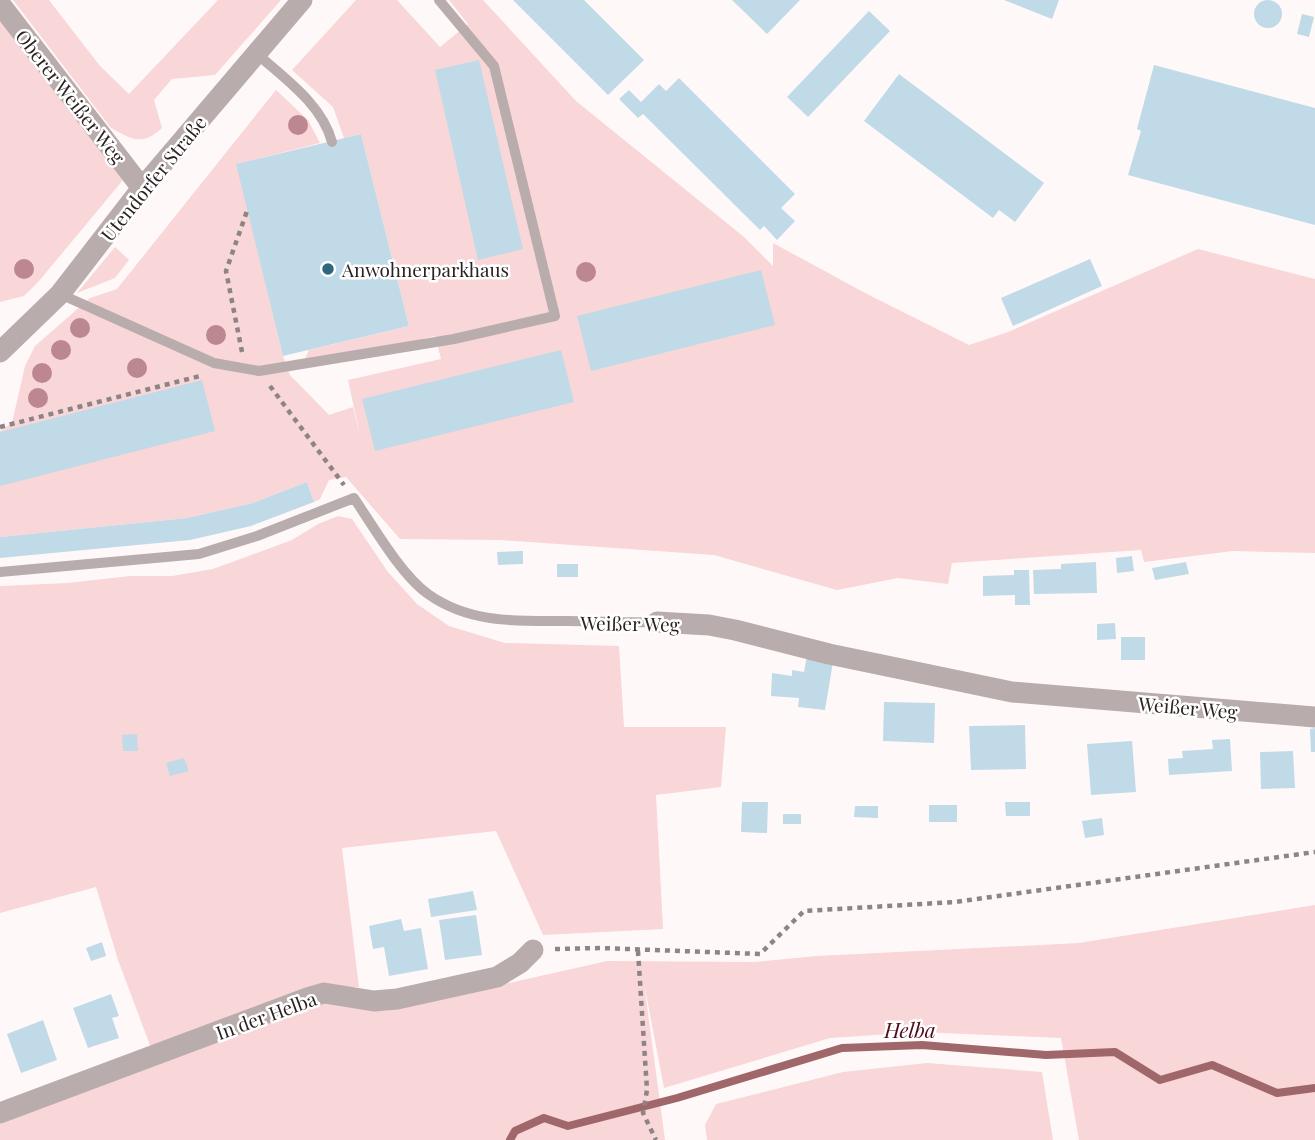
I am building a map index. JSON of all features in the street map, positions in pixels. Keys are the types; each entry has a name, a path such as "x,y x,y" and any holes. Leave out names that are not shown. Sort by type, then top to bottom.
{"street":[{"name":"Utendorfer Straße","path":"0,352 60,295 142,188 302,0"},
{"name":"Oberer Weißer Weg","path":"0,4 142,188"},
{"name":"Weißer Weg","path":"657,622 709,625 736,630 829,654 1012,692 1315,717"},
{"name":"In der Helba","path":"0,1113 307,998 324,993 385,1001 410,996 497,977 533,950"}],"lane":[{"path":"60,295 215,363 259,371 454,338 555,316 494,66 439,0"},
{"path":"256,52 316,110 329,129 332,142"},
{"path":"0,572 199,554 257,537 354,498"},
{"name":"Weißer Weg","path":"354,498 410,577 427,594 451,608 500,621 657,622"}],"path":[{"path":"259,371 354,498"},
{"path":"533,950 601,948 760,954 804,911 955,902 1315,852"},
{"path":"638,951 647,1090 643,1113 656,1140"}],"shaded area":[{"path":"13,0 49,0 100,66 129,94 218,0 281,0 215,75 172,79 154,100 162,128 149,137 137,139 111,128"},
{"path":"356,0 397,0 440,47 468,24 449,0 483,0 576,101 744,237 773,266 773,243 969,345 1008,332 1198,249 1315,279 1315,553 1233,551 1144,562 1141,550 952,563 948,584 898,578 837,590 714,555 500,540 400,539 346,477 329,480 320,499 314,502 307,482 253,503 187,518 0,537 0,431 12,423 25,366 35,346 90,298 117,289 276,90 308,120 320,143 237,164 283,356 290,375 329,415 353,407 361,440 348,380 441,359 435,336 311,366 305,359 309,350 409,326 361,134 344,138 333,107 292,70"},
{"path":"0,19 123,180 24,296 0,302"},
{"path":"115,247 129,260 115,278 77,293"},
{"path":"338,516 352,519 388,572 417,604 449,626 505,643 619,646 624,727 726,727 721,787 656,795 663,929 543,935 496,831 342,848 359,987 315,987 151,1048 118,960 96,887 0,913 0,586 68,583 130,576 172,576 213,569 292,540 318,524"},
{"path":"1315,905 1315,1140 1079,1140 1061,1038 920,1032 830,1038 664,1088 644,983 665,1140 0,1140 0,1123 309,1003 328,1001 384,1011 607,961 754,962 817,956 1079,943"},
{"path":"927,1063 1042,1072 1053,1140 707,1140 705,1125 716,1104 843,1072"}],"building":[{"path":"513,0 584,0 644,60 608,95"},
{"path":"732,0 800,0 767,34"},
{"path":"1004,0 1059,0 1052,19"},
{"path":"1268,0 1278,4 1282,14 1278,24 1268,28 1258,24 1254,14 1258,4"},
{"path":"869,11 890,31 808,117 787,97"},
{"path":"1302,14 1314,17 1309,37 1297,34"},
{"path":"479,60 523,249 478,260 435,70"},
{"path":"1154,65 1315,108 1315,225 1128,175 1141,131 1137,129"},
{"path":"899,74 1044,183 1015,222 999,210 993,218 864,121"},
{"path":"679,78 795,194 781,208 795,221 777,240 764,226 760,230 643,114 638,118 619,99 629,90 641,102 659,84 666,91"},
{"name":"Anwohnerparkhaus","path":"361,134 409,326 283,356 236,164"},
{"path":"1090,259 1102,286 1013,326 1001,298"},
{"path":"761,270 775,325 591,371 577,316"},
{"path":"561,350 574,402 375,451 362,399"},
{"path":"202,380 215,431 0,486 0,432"},
{"path":"307,482 314,502 251,526 190,540 0,558 0,537 187,518 253,503"},
{"path":"523,551 523,564 498,565 497,552"},
{"path":"1132,556 1134,571 1117,573 1116,558"},
{"path":"1096,562 1097,593 1034,594 1033,570 1061,569 1061,564"},
{"path":"1186,562 1189,574 1155,580 1152,568"},
{"path":"557,564 578,564 578,577 557,577"},
{"path":"1014,570 1029,570 1030,605 1015,605 1015,595 983,596 983,576 1014,575"},
{"path":"1115,623 1116,639 1097,640 1097,624"},
{"path":"1121,637 1145,637 1145,660 1121,660"},
{"path":"807,655 833,662 825,710 798,707 799,698 771,696 772,673 792,676 792,670 804,672"},
{"path":"884,702 935,703 934,743 883,741"},
{"path":"1025,725 1026,769 971,770 969,726"},
{"path":"1315,728 1315,752 1311,752 1310,729"},
{"path":"137,734 138,751 123,751 122,735"},
{"path":"1230,739 1232,771 1169,775 1168,759 1183,758 1182,751 1213,749 1212,740"},
{"path":"1132,741 1136,792 1091,795 1087,744"},
{"path":"1293,751 1295,788 1261,789 1260,752"},
{"path":"184,758 189,771 170,776 166,763"},
{"path":"742,802 768,802 767,833 741,832"},
{"path":"1005,802 1030,802 1030,816 1006,816"},
{"path":"929,805 957,805 957,822 929,822"},
{"path":"855,806 878,806 878,818 854,817"},
{"path":"783,814 801,814 801,824 783,824"},
{"path":"1102,818 1104,835 1085,838 1082,821"},
{"path":"473,891 477,910 431,917 428,899"},
{"path":"476,915 482,955 445,960 439,920"},
{"path":"401,919 404,931 421,928 428,969 389,976 384,947 373,949 369,926"},
{"path":"102,942 106,956 91,961 86,948"},
{"path":"111,994 119,1016 112,1018 119,1038 88,1048 73,1008"},
{"path":"43,1020 57,1060 21,1073 7,1034"}],"waterway":[{"name":"Helba","path":"510,1140 515,1131 544,1118 568,1126 677,1098 842,1048 922,1045 1046,1055 1115,1052 1160,1080 1212,1065 1277,1093 1315,1088"}],"place":[{"name":"Anwohnerparkhaus","path":"328,269"}]}
